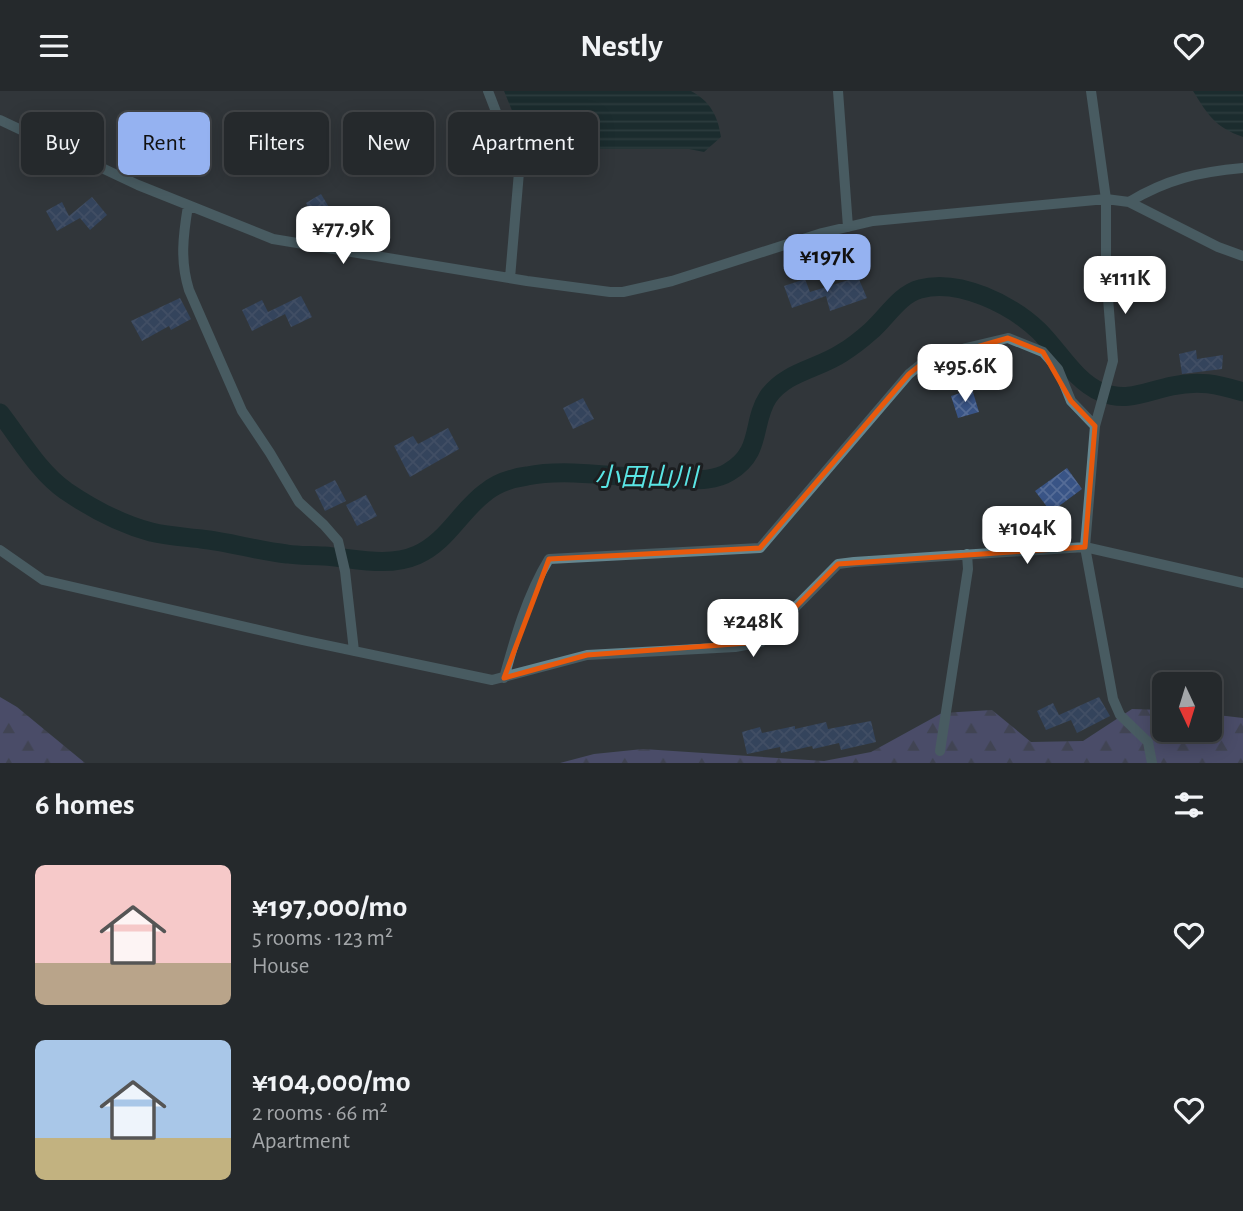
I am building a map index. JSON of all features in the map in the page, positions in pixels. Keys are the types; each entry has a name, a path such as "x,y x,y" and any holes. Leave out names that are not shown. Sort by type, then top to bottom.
{"street":[{"path":"488,91 505,135 518,157 510,278"},
{"path":"838,91 848,227"},
{"path":"1091,91 1106,199 1106,273 1114,361 1095,426 1085,547 1113,699 1120,715 1148,742 1152,763"},
{"path":"0,120 188,207 273,239 510,278 623,292 672,281 873,221 1106,199 1129,202 1218,247 1243,256"},
{"path":"1129,202 1172,180 1202,172 1243,168"},
{"path":"188,207 182,248 184,274 189,290 242,411 271,453 299,502 338,541 345,571 354,651"},
{"path":"505,678 515,640 540,573 549,559 760,548 909,374 924,362 1008,338 1044,352 1058,369 1071,401 1095,426"},
{"path":"0,550 43,580 492,680 587,655 735,647 761,642 838,564 1085,547 1243,583"},
{"path":"940,751 968,569 967,554"}],"highlighted area":[{"path":"1008,338 1043,352 1071,401 1095,426 1085,547 838,564 761,642 587,655 504,678 549,559 760,548 909,374 924,362"}],"green space":[{"path":"0,697 17,707 85,763 0,763"},
{"path":"1132,709 1152,710 1152,742 1222,742 1222,716 1243,718 1243,763 560,763 594,754 643,749 824,761 871,752 942,713 992,710 1031,742 1083,741"}],"shaded area":[{"path":"504,91 691,91 703,99 712,110 721,137 704,152 689,149 598,149 598,112 513,112"},
{"path":"1193,91 1243,91 1243,137 1225,129 1213,119"}],"building":[{"path":"321,194 333,214 317,223 306,203"},
{"path":"92,197 107,215 90,230 80,218 57,231 46,211 62,202 69,216"},
{"path":"858,277 867,298 830,311 826,296 792,308 784,286 805,279 810,292"},
{"path":"301,296 312,317 291,327 285,314 252,331 242,310 262,300 268,312"},
{"path":"180,298 191,319 171,330 169,326 142,341 131,321"},
{"path":"1196,350 1197,359 1223,355 1222,369 1182,374 1179,354"},
{"path":"972,389 979,412 958,418 951,396"},
{"path":"583,398 594,419 573,429 563,408"},
{"path":"448,428 459,449 410,477 394,446 413,436 418,444"},
{"path":"1067,468 1082,489 1051,512 1035,491"},
{"path":"335,480 346,501 325,511 315,490"},
{"path":"366,495 377,516 357,526 346,505"},
{"path":"1099,697 1110,716 1077,733 1071,720 1046,730 1037,711 1053,703 1059,715"},
{"path":"871,721 876,742 841,750 839,743 781,753 780,747 747,754 742,732 760,727 762,733 826,722 828,729"}],"waterway":[{"name":"小田山川","path":"0,413 38,465 56,483 86,503 129,525 157,533 212,540 276,553 382,562 406,559 428,549 477,499 500,484 516,478 563,473 692,480 729,472 747,456 763,407 775,389 793,376 849,348 871,331 906,296 920,289 951,287 1000,303 1039,331 1083,381 1110,395 1137,395 1191,383 1216,385 1243,392"}]}
